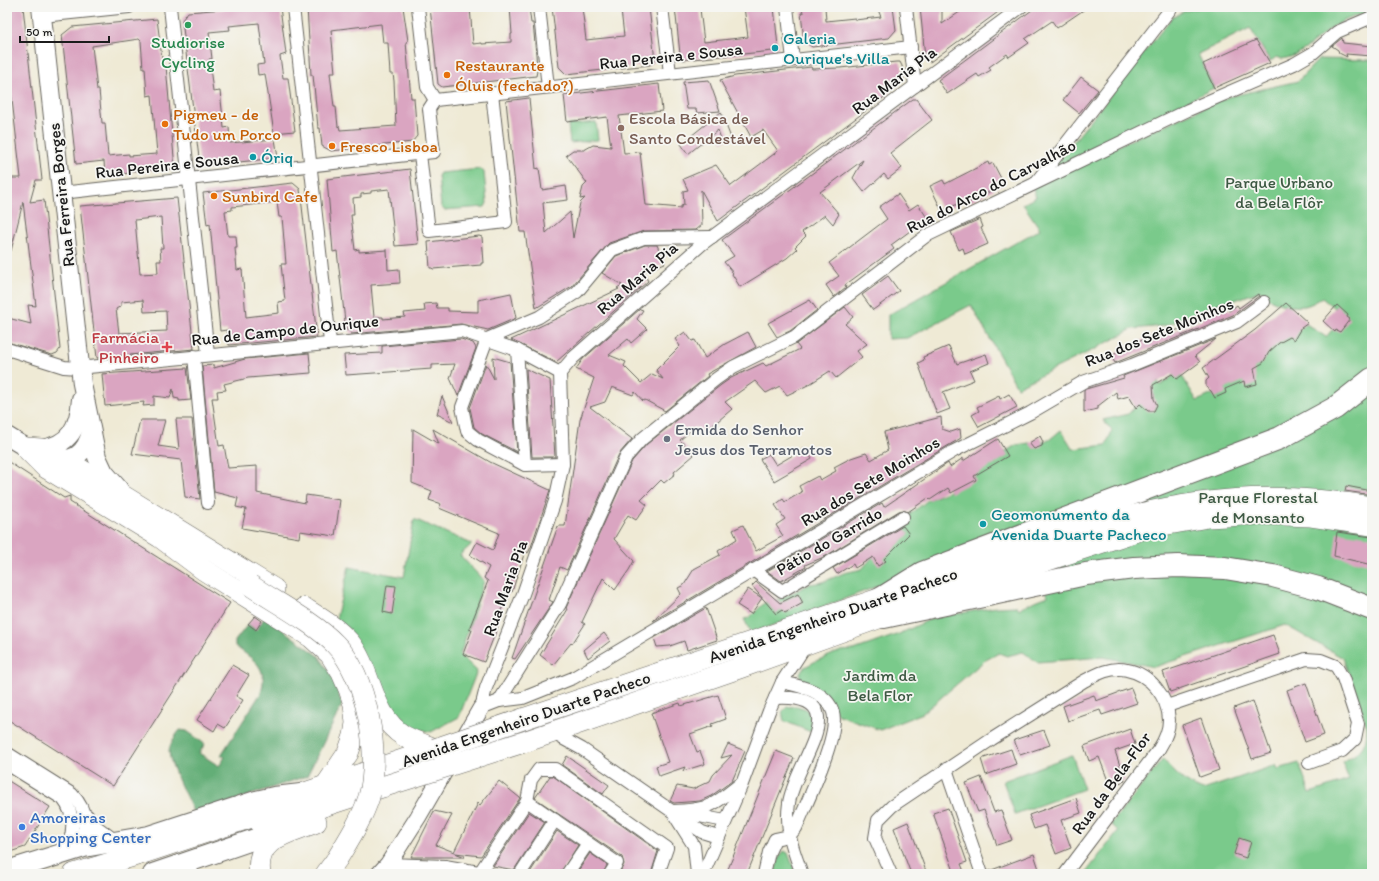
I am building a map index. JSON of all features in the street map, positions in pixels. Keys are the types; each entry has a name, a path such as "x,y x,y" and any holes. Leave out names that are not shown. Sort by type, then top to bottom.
{"highway":[{"path":"880,609 922,573 1280,438 1335,408 1372,379"},
{"path":"33,448 64,451 129,500 333,627 350,643 366,669 377,702 386,720 404,736 435,749"},
{"path":"33,448 45,467 160,537 204,570 311,637 322,646 336,662 354,704 356,722 354,736 348,753 325,787"},
{"name":"Avenida Engenheiro Duarte Pacheco","path":"74,874 267,812 306,802 359,795 527,741 807,644 880,609 1095,526 1172,506 1222,499 1269,498 1343,502 1372,507"},
{"name":"Avenida Engenheiro Duarte Pacheco","path":"113,874 306,802 325,787 523,719 880,609 979,582 1110,539 1160,525 1208,517 1261,514 1310,516 1372,525"},
{"path":"160,537 210,560 325,635 343,653 354,674 364,702 370,726 373,752 369,795 358,824 331,866"},
{"path":"880,609 1086,574 1127,568 1163,566 1225,568 1250,571 1318,588 1372,609"},
{"path":"260,874 260,859 262,851 272,841 332,815 350,804 359,795"}],"main road":[{"name":"Rua Ferreira Borges","path":"42,12 81,376"},
{"path":"81,376 97,457 104,472 129,500"},
{"path":"81,376 80,414 64,451 68,471 82,490"},
{"path":"64,451 74,457 85,449 91,432"},
{"path":"7,436 33,448"},
{"name":"Avenida Engenheiro Duarte Pacheco","path":"7,871 72,850 149,836 265,799 306,802"},
{"name":"Avenida Engenheiro Duarte Pacheco","path":"153,874 258,838 278,828 306,802"},
{"path":"85,819 93,829 112,843"}],"street":[{"path":"42,12 129,7"},
{"path":"170,7 208,354"},
{"path":"293,7 330,342"},
{"path":"418,7 427,87 435,100"},
{"path":"539,7 548,86"},
{"path":"662,7 670,73"},
{"path":"787,7 793,60"},
{"path":"906,7 915,86"},
{"name":"Rua Maria Pia","path":"481,708 486,688 523,594 555,501 562,464 560,373 592,340 712,237 1021,7"},
{"path":"1035,183 1172,7"},
{"name":"Rua do Arco do Carvalhão","path":"499,701 560,604 620,467 633,447 716,379 734,367 794,337 806,329 926,236 1188,110 1294,64 1314,52 1337,32 1372,18"},
{"name":"Rua Pereira e Sousa","path":"61,194 434,152 429,109 435,100 548,86 910,47"},
{"path":"420,154 429,231 506,222 492,93"},
{"path":"562,464 525,465 478,440 467,431 462,407 487,339 539,317 577,292 612,250 644,238 712,237"},
{"name":"Rua dos Sete Moinhos","path":"499,701 523,698 573,678 954,451 1030,413 1083,382 1237,322 1264,302"},
{"name":"Rua de Campo de Ourique","path":"7,349 64,367 81,376 208,354 462,331 517,350 560,373"},
{"path":"517,350 525,465"},
{"path":"194,356 208,503"},
{"name":"Pátio do Garrido","path":"753,570 782,591 903,517"},
{"path":"703,874 742,784 782,682 807,644"},
{"path":"891,874 875,838 878,820 892,806 946,769 1097,673 1113,669 1127,670 1139,674 1151,681 1167,706 1306,659 1321,660 1336,666 1343,678 1358,724 1355,739 1342,751 1309,762"},
{"path":"764,874 769,852 775,839 788,836 796,828 830,743 834,720 832,708 822,697 805,687 782,682"},
{"path":"775,698 801,698 809,702 818,713 819,721 816,734 801,764 789,802 787,828 788,836 802,874"},
{"path":"383,871 481,708 499,701"},
{"name":"Rua da Bela-Flor","path":"1065,874 1159,749 1165,736 1169,721 1167,706"},
{"path":"551,732 582,749 702,832 718,837"},
{"path":"7,753 76,798 85,819 85,832 72,850 69,844 73,830 72,817 67,804 63,799 7,764"},
{"path":"383,871 445,866 485,873 527,800 531,780 539,769 555,769 667,848 658,874"},
{"path":"946,769 982,874"},
{"path":"672,811 700,810 712,806 742,784"},
{"path":"527,800 618,863 610,874"},
{"path":"672,811 725,822"},
{"path":"672,811 694,846 697,874"},
{"path":"520,874 555,820"},
{"path":"567,874 588,843"},
{"path":"383,871 407,874"}],"green space":[{"path":"1203,7 1372,7 1372,10 1334,26 1310,46 1297,54 1282,59 1277,57 1270,61 1250,28 1198,54 1214,88 1052,169 1173,16 1174,17 1184,11"},
{"name":"Parque Florestal de Monsanto","path":"1319,59 1372,60 1372,874 1085,874 1118,831 1111,824 1163,759 1181,778 1191,785 1203,790 1276,765 1278,769 1299,763 1310,793 1349,780 1342,762 1357,753 1364,745 1367,727 1343,658 1285,625 1154,667 1103,657 1037,662 1023,652 1007,656 999,653 984,661 923,713 880,730 839,715 808,683 800,679 800,673 803,668 816,661 841,651 854,650 899,634 933,618 996,607 1017,606 1019,609 1048,596 1023,530 751,633 744,619 749,618 765,602 780,599 810,584 823,582 844,573 862,569 909,515 928,500 972,481 970,474 1016,445 1049,440 1061,430 1073,449 1106,445 1112,431 1103,420 1128,414 1135,407 1135,390 1155,380 1161,385 1179,371 1197,401 1239,382 1300,320 1326,337 1344,316 1322,298 1307,305 1292,306 1275,302 1260,291 1164,326 1132,329 1097,348 1017,387 971,305 907,338 888,339 888,315 1040,229 1023,204 1036,197 1031,184 1228,97 1298,81"},
{"path":"596,122 598,140 570,143 568,125"},
{"path":"481,169 484,172 487,203 485,207 444,210 441,207 438,176 440,173"},
{"path":"414,519 472,544 460,555 484,581 460,655 477,671 459,717 431,732 410,727 397,720 335,622 349,567 404,577"},
{"path":"265,617 319,656 335,681 342,705 307,776 194,814 172,766 169,752 170,746 180,730 187,731 205,744 199,753 219,766 225,757 221,755 261,693 263,684 263,676 258,665 235,646 235,641 248,624 256,629"},
{"path":"797,706 806,709 814,722 811,732 784,721 782,712 787,707"},
{"path":"1072,755 1084,789 1015,814 1003,781"},
{"path":"784,851 788,853 796,874 774,874 780,856"}],"building":[{"path":"7,7 23,7 42,180 36,180 30,202 44,200 60,349 57,353 52,355 7,342 8,318 31,324 28,305 36,306 23,202 11,251 7,250 7,178 21,178 7,56"},
{"path":"249,7 280,7 286,54 280,56 283,78 288,78 295,131 274,133 265,74 258,75 257,65 264,64 259,23 229,26 230,30 209,32 212,59 209,59 213,92 220,91 224,128 229,127 230,143 275,139 278,158 200,166 182,20 188,12"},
{"path":"307,7 403,7 408,41 406,42 411,98 414,98 417,136 412,142 331,151 322,146 320,128 318,128 313,75 311,75","holes":["381,24 383,43 388,43 390,74 393,74 396,126 340,130 339,126 338,127 336,107 334,107 330,73 335,73 331,30"]},
{"path":"430,7 470,7 473,44 482,44 511,42 512,34 510,7 529,7 531,23 533,23 537,71 536,76 442,87 438,84"},
{"path":"552,7 582,7 586,40 624,36 621,10 649,7 655,61 650,65 566,74 559,67"},
{"path":"675,7 697,7 697,9 700,9 704,42 748,37 744,7 774,7 778,47 773,51 683,60 680,54"},
{"path":"802,7 825,7 826,21 881,17 877,7 893,7 896,30 889,38 812,47 804,41 801,13 803,13"},
{"path":"920,7 942,7 942,24 967,7 1005,7 930,62 926,60 925,57"},
{"path":"1036,7 1088,7 1057,28 1052,21 1025,39 1029,43 1009,57 1007,54 989,67 991,70 979,77 977,74 947,94 938,80"},
{"path":"157,19 163,66 166,66 175,169 130,171 130,173 105,176 104,161 76,164 62,35 72,27","holes":["139,39 141,41 147,96 152,95 157,154 108,156 105,123 102,123 99,90 97,90 92,46"]},
{"path":"1342,38 1343,43 1372,46 1372,56 1346,54 1347,57 1339,53 1338,50 1332,46"},
{"path":"1256,40 1270,63 1214,88 1203,64"},
{"path":"900,62 902,66 904,80 885,83 891,92 718,221 701,190 702,225 696,230 644,231 609,243 572,286 536,308 525,232 520,232 506,101 529,98 536,169 539,168 542,190 566,186 568,200 543,203 546,233 570,212 573,238 580,203 585,198 580,199 583,187 587,183 566,155 573,150 584,150 593,145 611,147 607,117 567,122 564,95 659,84 662,111 619,116 624,153 640,152 646,205 681,208 681,206 684,205 683,191 688,190 683,179 716,165 731,186 778,151 763,130 751,137 720,80 735,76 811,67 812,69 840,68"},
{"path":"1081,77 1098,90 1079,113 1063,100"},
{"path":"709,80 720,111 697,113 696,109 687,109 683,82"},
{"path":"913,99 916,99 932,120 890,153 902,168 888,179 884,174 864,192 853,178 863,160 820,192 839,214 833,224 825,215 802,232 806,236 795,247 797,249 787,258 740,287 732,274 733,273 724,262 734,256 722,240"},
{"path":"721,112 731,138 722,142 718,130 688,154 681,144"},
{"path":"988,162 989,165 993,163 1004,184 970,202 969,199 942,211 930,186 943,180 945,184"},
{"path":"410,169 418,244 395,246 389,189 371,191 371,193 361,194 361,197 353,198 354,215 351,215 355,250 359,249 359,252 387,250 388,270 399,269 400,283 371,285 374,317 383,317 383,319 405,317 404,313 425,311 424,304 436,303 437,308 448,308 448,311 478,312 478,300 511,293 516,318 488,330 461,324 351,334 350,330 346,330 337,251 333,252 327,179"},
{"path":"293,183 300,189 317,337 229,345 227,330 220,331 210,224 207,225 203,193","holes":["277,202 279,217 282,217 286,264 281,264 285,301 278,302 279,313 246,317 242,269 237,270 235,248 237,248 236,236 228,236 225,211 232,210 232,207"]},
{"path":"898,194 909,210 918,204 930,222 910,231 891,245 894,249 845,285 846,287 834,297 826,285 839,276 829,263 887,219 879,207"},
{"path":"177,198 194,349 97,358 80,206","holes":["161,217 163,248 160,248 161,261 157,261 158,273 140,274 135,220","143,300 144,312 166,311 167,331 119,333 116,309 121,306 121,302"]},
{"path":"980,219 983,227 981,228 988,244 965,254 963,248 959,250 951,232"},
{"path":"479,236 482,237 484,263 481,263 481,265 430,268 428,242"},
{"path":"645,245 657,245 665,263 643,272 648,281 556,362 511,340 619,289 617,288 622,285 602,273 616,256"},
{"path":"888,276 899,291 873,310 862,295"},
{"path":"1258,294 1259,296 1233,315 1115,363 1111,356 1170,328 1172,332 1203,320 1201,317 1223,302 1229,311 1237,305 1239,308"},
{"path":"810,300 817,310 790,331 777,337 768,323"},
{"path":"1286,303 1308,323 1301,328 1294,340 1290,337 1279,343 1269,352 1263,363 1254,368 1257,384 1245,387 1244,381 1225,389 1226,393 1215,398 1211,391 1206,387 1206,381 1209,378 1203,368 1255,330"},
{"path":"1337,305 1348,315 1347,317 1350,319 1340,332 1336,330 1335,332 1323,321"},
{"path":"845,307 853,317 845,324 867,344 857,351 862,357 836,378 830,371 808,385 787,395 780,386 766,393 755,381 725,402 732,409 711,427 702,434 695,427 680,440 694,455 674,472 675,474 664,483 661,480 641,500 647,505 636,520 628,515 614,539 634,561 629,570 615,590 603,578 582,622 585,624 572,644 571,643 553,665 540,655 568,609 566,608 632,461 647,444 721,385 731,378 763,363 766,366 800,349 796,344"},
{"path":"640,309 643,310 637,319 647,329 631,343 628,339 609,355 626,362 624,366 641,383 652,374 663,379 656,370 680,346 675,339 685,332 692,341 695,340 705,358 725,344 748,332 756,347 707,374 708,376 665,411 645,400 643,401 635,392 633,395 612,387 605,402 590,407 632,439 619,454 567,570 560,567 549,600 553,602 515,659 512,658 558,526 565,526 580,420 594,378 576,369 583,359"},
{"path":"461,339 473,343 476,348 458,396 450,378 455,364 432,365 432,369 346,375 344,355 382,353 382,346"},
{"path":"1216,339 1195,356 1200,362 1177,379 1172,374 1153,385 1154,399 1157,405 1154,411 1148,411 1140,404 1136,408 1129,396 1118,399 1116,392 1098,406 1098,409 1084,412 1084,390 1124,378 1123,376"},
{"path":"949,346 957,364 986,354 989,363 970,371 974,380 943,392 950,409 937,414 918,363 924,360 923,357"},
{"path":"309,353 311,373 248,378 224,384 226,390 217,391 218,398 212,398 219,446 224,445 228,468 257,466 257,493 305,503 306,495 340,500 335,536 300,531 299,538 242,528 246,509 236,507 238,498 214,492 202,366 214,365 214,368 245,359"},
{"path":"493,357 510,362 517,452 482,434 474,427 470,408 486,364 494,379"},
{"path":"187,368 191,400 179,401 179,399 174,398 173,389 170,398 154,396 154,405 143,406 144,402 105,406 102,374"},
{"path":"526,369 550,380 555,457 532,457"},
{"path":"1009,394 1017,407 979,427 972,415 979,411 977,407 999,396 1000,399"},
{"path":"442,396 453,422 437,414"},
{"path":"941,417 942,429 951,432 960,429 961,438 653,621 681,594 678,588 684,585 694,569 720,555 718,551 737,539 733,530 743,525 756,551 783,536 776,525 785,519 775,505 783,499 785,502 802,492 799,486 818,476 820,480 836,471 834,467 851,458 866,453 871,460 888,450 884,432"},
{"path":"176,419 192,419 200,499 185,497 181,460 132,454 140,420 165,420 158,446 179,449"},
{"path":"413,429 439,444 433,429 490,462 550,490 531,547 528,553 525,551 512,592 509,591 495,625 498,626 484,662 463,654 472,630 469,629 488,581 484,578 489,567 470,555 477,542 493,550 499,533 439,508 441,504 429,500 432,491 412,483"},
{"path":"1040,436 1043,442 1042,446 1034,449 1029,443"},
{"path":"998,439 1008,456 974,476 976,480 951,493 948,488 930,500 928,498 908,512 903,510 899,511 826,556 805,565 806,567 781,581 767,571 882,503 884,507 948,463 950,467 963,458 963,461"},
{"path":"805,448 812,459 774,481 760,459 769,454 776,465"},
{"path":"7,461 64,498 70,496 70,502 230,603 113,786 7,719"},
{"path":"1346,486 1372,491 1372,495 1345,491"},
{"path":"903,526 909,534 884,559 886,561 878,566 873,557 855,568 853,564 837,574 833,568"},
{"path":"1337,532 1372,537 1372,565 1334,556"},
{"path":"756,582 780,603 798,594 803,603 785,613 782,610 776,614 752,586"},
{"path":"387,585 396,586 392,614 383,612"},
{"path":"748,589 762,598 751,614 737,605"},
{"path":"706,608 717,640 687,650 684,641 670,646 657,647 654,638"},
{"path":"255,616 262,621 256,630 248,624"},
{"path":"604,633 610,641 588,658 584,650"},
{"path":"1273,635 1280,654 1170,692 1163,672"},
{"path":"232,665 249,675 236,696 243,700 225,728 218,724 214,731 197,720"},
{"path":"1306,683 1324,735 1305,742 1287,690"},
{"path":"1131,688 1137,703 1102,715 1100,710 1068,721 1063,706 1094,695 1096,701"},
{"path":"718,695 726,719 712,724 713,726 690,734 697,752 700,751 705,764 683,771 685,767 659,776 656,766 668,762 651,713 680,703 681,706"},
{"path":"1253,701 1271,753 1252,759 1234,708"},
{"path":"1201,718 1219,770 1200,777 1182,725"},
{"path":"1130,729 1135,744 1115,751 1125,781 1110,786 1099,757 1089,761 1084,746"},
{"path":"1044,730 1050,745 1020,755 1014,740"},
{"path":"728,744 745,751 732,781 711,796 700,801 674,803 670,801 677,786 693,789 710,781 713,775 732,755 721,758"},
{"path":"1011,749 1016,764 986,775 981,759"},
{"path":"776,751 794,758 747,874 726,874"},
{"path":"567,756 609,785 603,794 562,765"},
{"path":"550,776 553,776 658,851 651,874 619,874 624,864 622,857 535,798"},
{"path":"981,777 994,812 1001,810 1012,840 997,845 984,810 978,812 966,783"},
{"name":"Amoreiras Shopping Center","path":"7,780 50,807 25,847 7,853"},
{"path":"499,781 520,798 481,856 455,853 465,857 411,857 434,811 452,815 436,845 454,852 478,803 480,805"},
{"path":"1076,798 1081,813 1061,820 1071,848 1056,854 1045,825 1034,829 1029,815"},
{"path":"948,808 967,862 961,864 965,874 955,874 933,813"},
{"path":"529,812 545,822 514,870 493,866"},
{"path":"908,822 927,874 911,874 894,828"},
{"path":"557,831 578,845 560,874 529,874"},
{"path":"1239,838 1251,842 1246,858 1234,854"},
{"path":"590,853 607,865 603,874 576,874"},
{"path":"1034,854 1039,869 1026,874 989,874 989,871"}],"place":[{"name":"Studiorise Cycling","path":"188,25"},
{"name":"Galeria Ourique's Villa","path":"775,48"},
{"name":"Restaurante Óluis (fechado?)","path":"447,75"},
{"name":"Pigmeu - de Tudo um Porco","path":"165,124"},
{"name":"Escola Básica de Santo Condestável","path":"621,128"},
{"name":"Fresco Lisboa","path":"332,146"},
{"name":"Óriq","path":"253,157"},
{"name":"Sunbird Cafe","path":"214,196"},
{"name":"Farmácia Pinheiro","path":"167,347"},
{"name":"Ermida do Senhor Jesus dos Terramotos","path":"667,439"},
{"name":"Geomonumento da Avenida Duarte Pacheco","path":"983,524"},
{"name":"Amoreiras Shopping Center","path":"22,827"}],"park label":[{"name":"Parque Urbano da Bela Flôr","path":"1279,192"},
{"name":"Jardim da Bela Flor","path":"880,685"}]}
